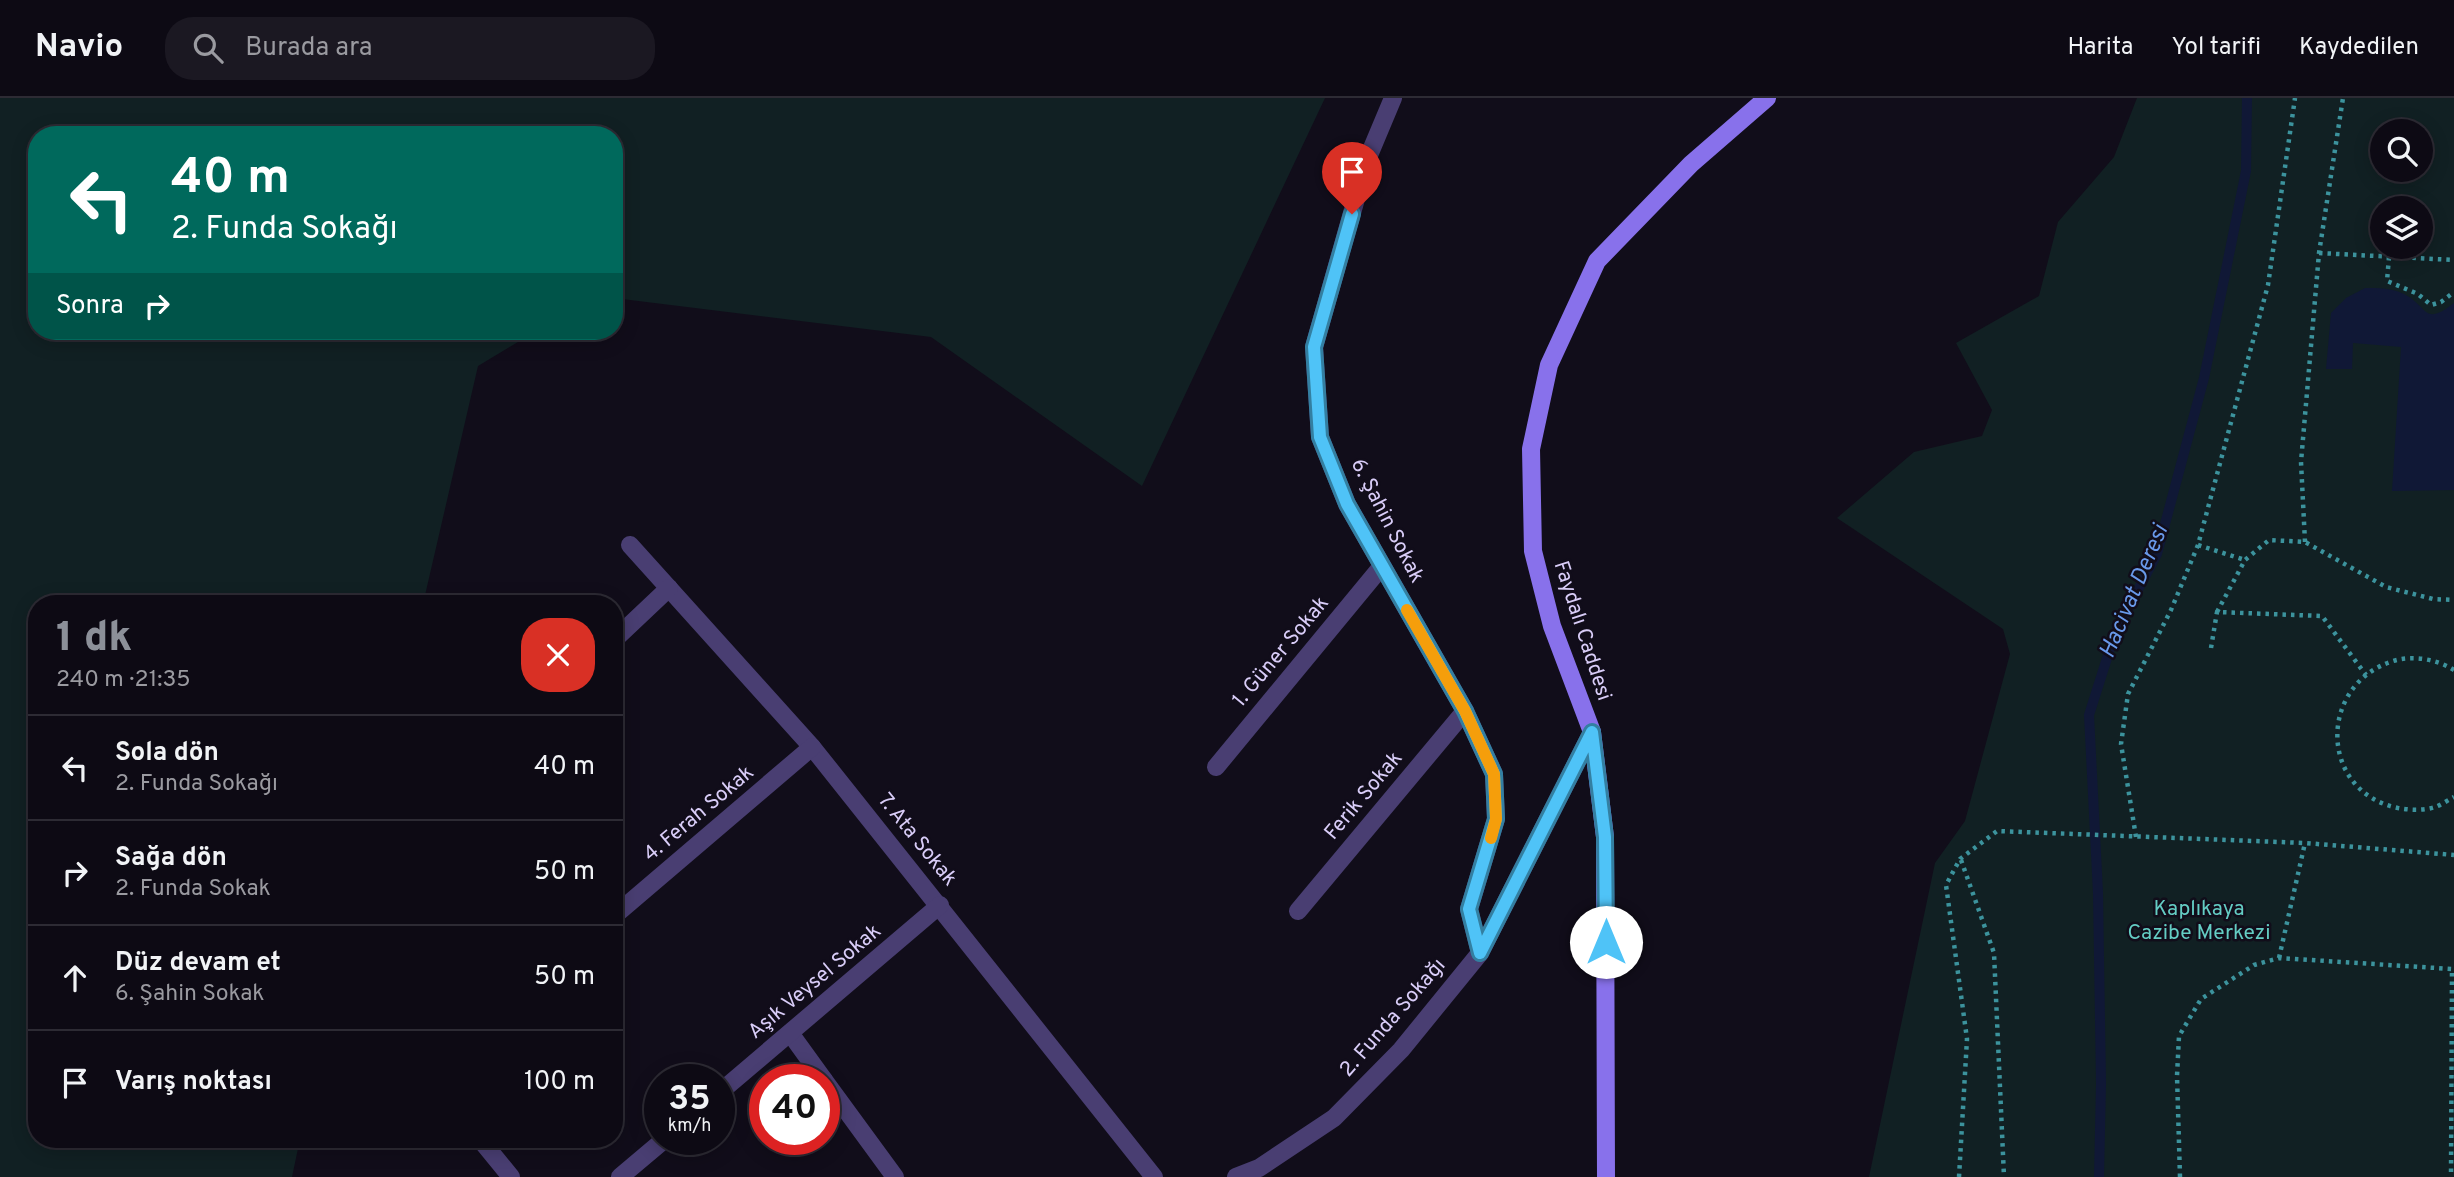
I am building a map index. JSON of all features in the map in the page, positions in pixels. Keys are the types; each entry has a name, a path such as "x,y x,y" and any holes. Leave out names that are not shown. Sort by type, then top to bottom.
{"street":[{"name":"6. Şahin Sokak","path":"1393,98 1367,160 1314,347 1320,437 1347,504 1465,711 1494,774 1496,819 1469,909 1480,953"},
{"name":"Faydalı Caddesi","path":"1606,1177 1605,837 1592,732 1552,626 1533,551 1531,449 1549,365 1597,261 1692,164 1767,98"},
{"name":"7. Ata Sokak","path":"630,545 813,747 1154,1177"},
{"name":"1. Güner Sokak","path":"1216,767 1382,566"},
{"path":"623,631 669,588"},
{"name":"Ferik Sokak","path":"1298,911 1465,711"},
{"name":"2. Funda Sokağı","path":"1236,1177 1259,1168 1334,1118 1401,1050 1480,953 1592,732"},
{"name":"4. Ferah Sokak","path":"623,908 813,747"},
{"name":"Aşık Veysel Sokak","path":"735,1079 940,905"},
{"path":"790,1033 812,1064"},
{"path":"840,1102 895,1177"},
{"path":"487,1148 511,1177"},
{"path":"620,1177 646,1155"}],"path":[{"path":"2136,837 2121,744 2127,694 2171,610 2199,545 2268,285 2295,98"},
{"path":"2305,542 2301,462 2319,253 2343,98"},
{"path":"2319,253 2370,256"},
{"path":"2389,259 2387,281 2418,294 2431,305 2441,302 2454,292"},
{"path":"2432,259 2454,260"},
{"path":"2211,648 2217,612 2245,560 2269,540 2305,542 2386,587 2433,599 2454,600"},
{"path":"2199,545 2245,560"},
{"path":"2217,612 2322,616 2366,675"},
{"path":"2454,670 2427,659 2402,658 2378,666 2358,681 2343,701 2337,725 2338,750 2347,774 2363,793 2385,805 2409,810 2434,807 2454,797"},
{"path":"1959,1177 1967,1039 1946,885 1960,859 1997,831 2305,843 2454,855"},
{"path":"2279,958 2305,843"},
{"path":"1960,859 1994,953 2004,1177"},
{"path":"2180,1177 2176,1076 2179,1035 2201,999 2254,965 2279,958 2452,968 2451,1177"}],"green space":[{"path":"0,98 1325,98 1142,486 931,337 623,299 623,126 28,126 28,340 521,340 478,366 425,595 28,595 28,1148 298,1148 292,1177 0,1177"},
{"name":"Kaplıkaya Cazibe Merkezi","path":"2137,98 2454,98 2454,1177 1869,1177 1935,863 1965,821 2010,654 2003,629 1837,518 1914,452 1982,436 1992,410 1956,343 2039,296 2058,222 2114,157"}],"water":[{"path":"2365,288 2399,292 2431,314 2437,314 2454,303 2454,490 2392,491 2401,347 2353,343 2352,369 2326,369 2331,313 2346,298"}],"waterway":[{"name":"Hacivat Deresi","path":"2099,1177 2101,1083 2098,893 2089,715 2115,633 2157,554 2204,378 2246,171 2247,98"}],"slow traffic":[{"path":"1407,610 1465,711 1494,774 1496,819 1491,838"}],"route":[{"path":"1352,214 1314,347 1320,437 1347,504 1465,711 1494,774 1496,819 1469,909 1480,953 1592,732 1605,837 1606,942"}]}
